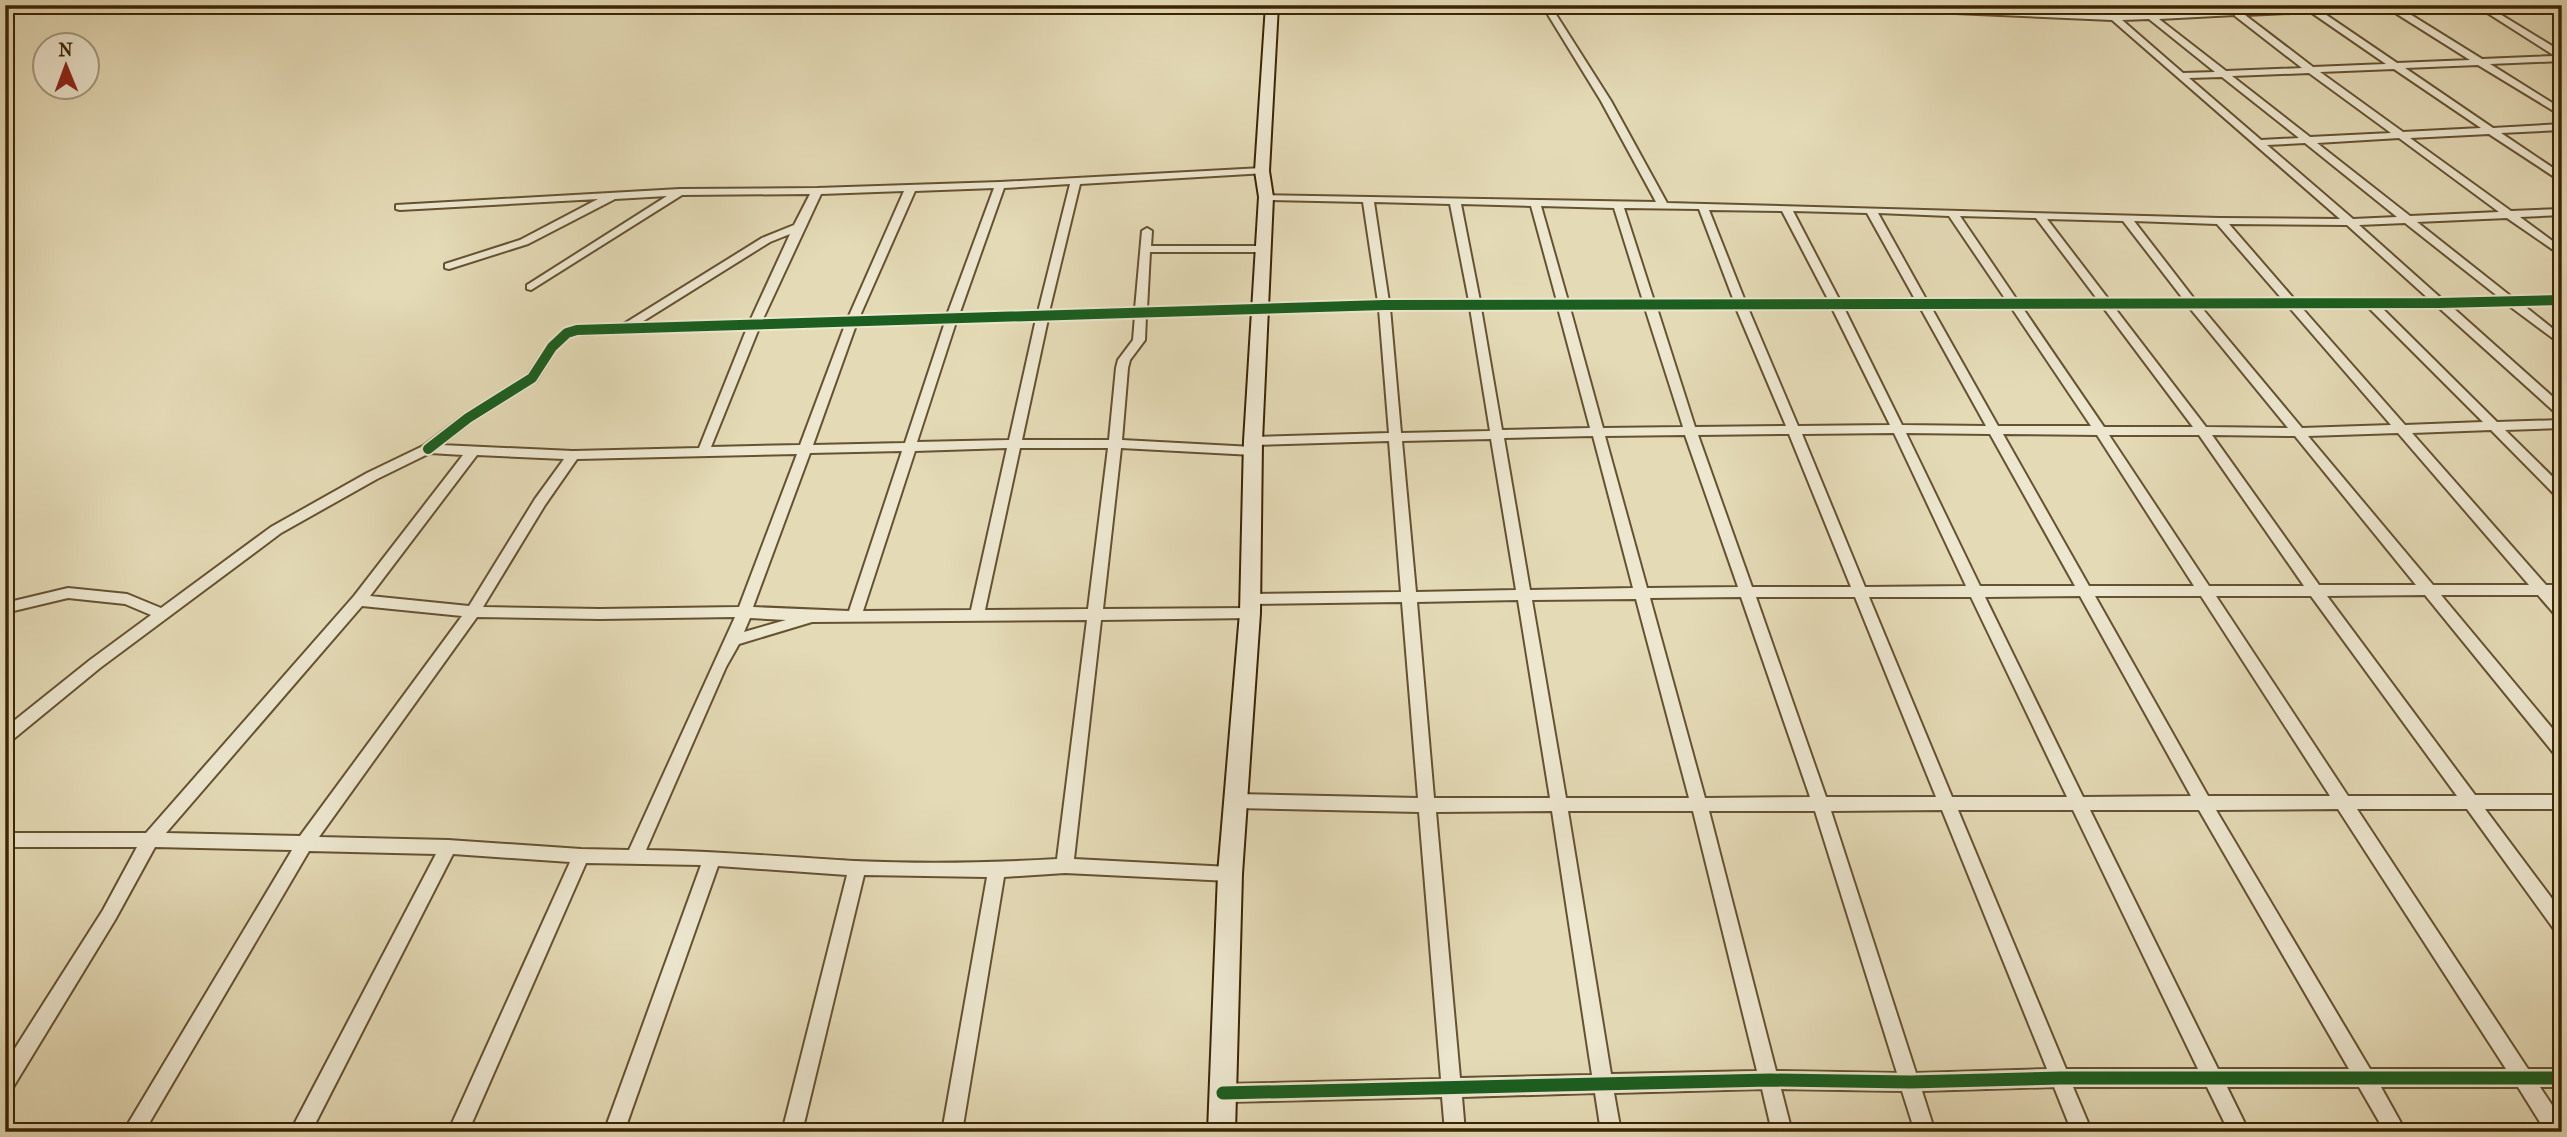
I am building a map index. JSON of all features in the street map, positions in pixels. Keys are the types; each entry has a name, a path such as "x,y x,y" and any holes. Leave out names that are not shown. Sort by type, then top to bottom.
{"street":[{"path":"1221,1132 1230,874 1250,606 1253,446 1266,197 1262,171 1272,5"},
{"path":"1546,5 1606,102 1663,205"},
{"path":"1743,5 2027,9 2113,18 2419,5"},
{"path":"2099,5 2350,222 2562,412"},
{"path":"2251,5 2260,12"},
{"path":"2479,5 2562,57"},
{"path":"2550,5 2562,12"},
{"path":"2392,7 2562,113"},
{"path":"2315,11 2562,179"},
{"path":"2238,13 2311,70 2562,253"},
{"path":"2152,17 2562,342"},
{"path":"2179,76 2562,57"},
{"path":"2258,143 2562,127"},
{"path":"400,207 680,192 1000,185 1262,171"},
{"path":"977,614 1043,315 1076,180"},
{"path":"853,617 952,317 1000,185"},
{"path":"635,856 719,667 734,640 852,321 911,188"},
{"path":"704,450 754,324 817,191"},
{"path":"530,287 680,192"},
{"path":"449,266 524,242 615,195"},
{"path":"1266,197 1536,205 1871,210 2220,221 2350,222 2562,212"},
{"path":"1368,200 1384,305 1455,1132"},
{"path":"1455,202 1475,305 1559,804 1611,1132"},
{"path":"1536,205 1699,804 1782,1132"},
{"path":"1618,205 1691,433 1820,802 1925,1132"},
{"path":"1703,207 1739,302 2082,1132"},
{"path":"1786,208 1900,429 2077,803 2239,1132"},
{"path":"1871,210 2203,802 2396,1132"},
{"path":"1953,214 2100,430 2201,589 2558,1132"},
{"path":"2040,216 2202,431 2314,589 2562,926"},
{"path":"2127,219 2191,302 2562,752"},
{"path":"2220,221 2288,302 2562,612"},
{"path":"624,328 766,240 798,227"},
{"path":"1065,866 1122,368 1124,360 1139,340 1147,231"},
{"path":"1145,250 1264,249"},
{"path":"5,737 161,614 276,530 372,476 428,449 468,418 532,379 552,347 567,333 577,330 1384,305 1739,302 2440,303 2562,300"},
{"path":"2370,302 2562,494"},
{"path":"428,449 573,455 1015,444 1253,446 1396,437 1596,432 1900,429 2298,432 2562,424"},
{"path":"5,1082 109,915 150,839 359,600 473,451"},
{"path":"133,1132 305,843 473,612 540,502 573,455"},
{"path":"359,600 473,612 745,612 853,617 1095,614 1407,596 2201,589 2562,590"},
{"path":"5,608 68,593 127,599 161,614"},
{"path":"734,640 817,617"},
{"path":"1236,801 1429,805 2562,802"},
{"path":"5,840 150,839 305,843 448,847 581,856 712,858 857,868 997,870 1065,866 1230,874"},
{"path":"300,1132 448,847"},
{"path":"458,1132 581,856"},
{"path":"614,1132 712,858"},
{"path":"792,1132 857,868"},
{"path":"952,1132 997,870"},
{"path":"1223,1093 1770,1080 1910,1082 2060,1078 2562,1078"}],"cycle path":[{"path":"428,449 468,418 532,378 552,347 567,333 577,330 1384,305 2440,303 2562,300"},
{"path":"1223,1093 1770,1080 1910,1082 2060,1078 2562,1078"}]}
